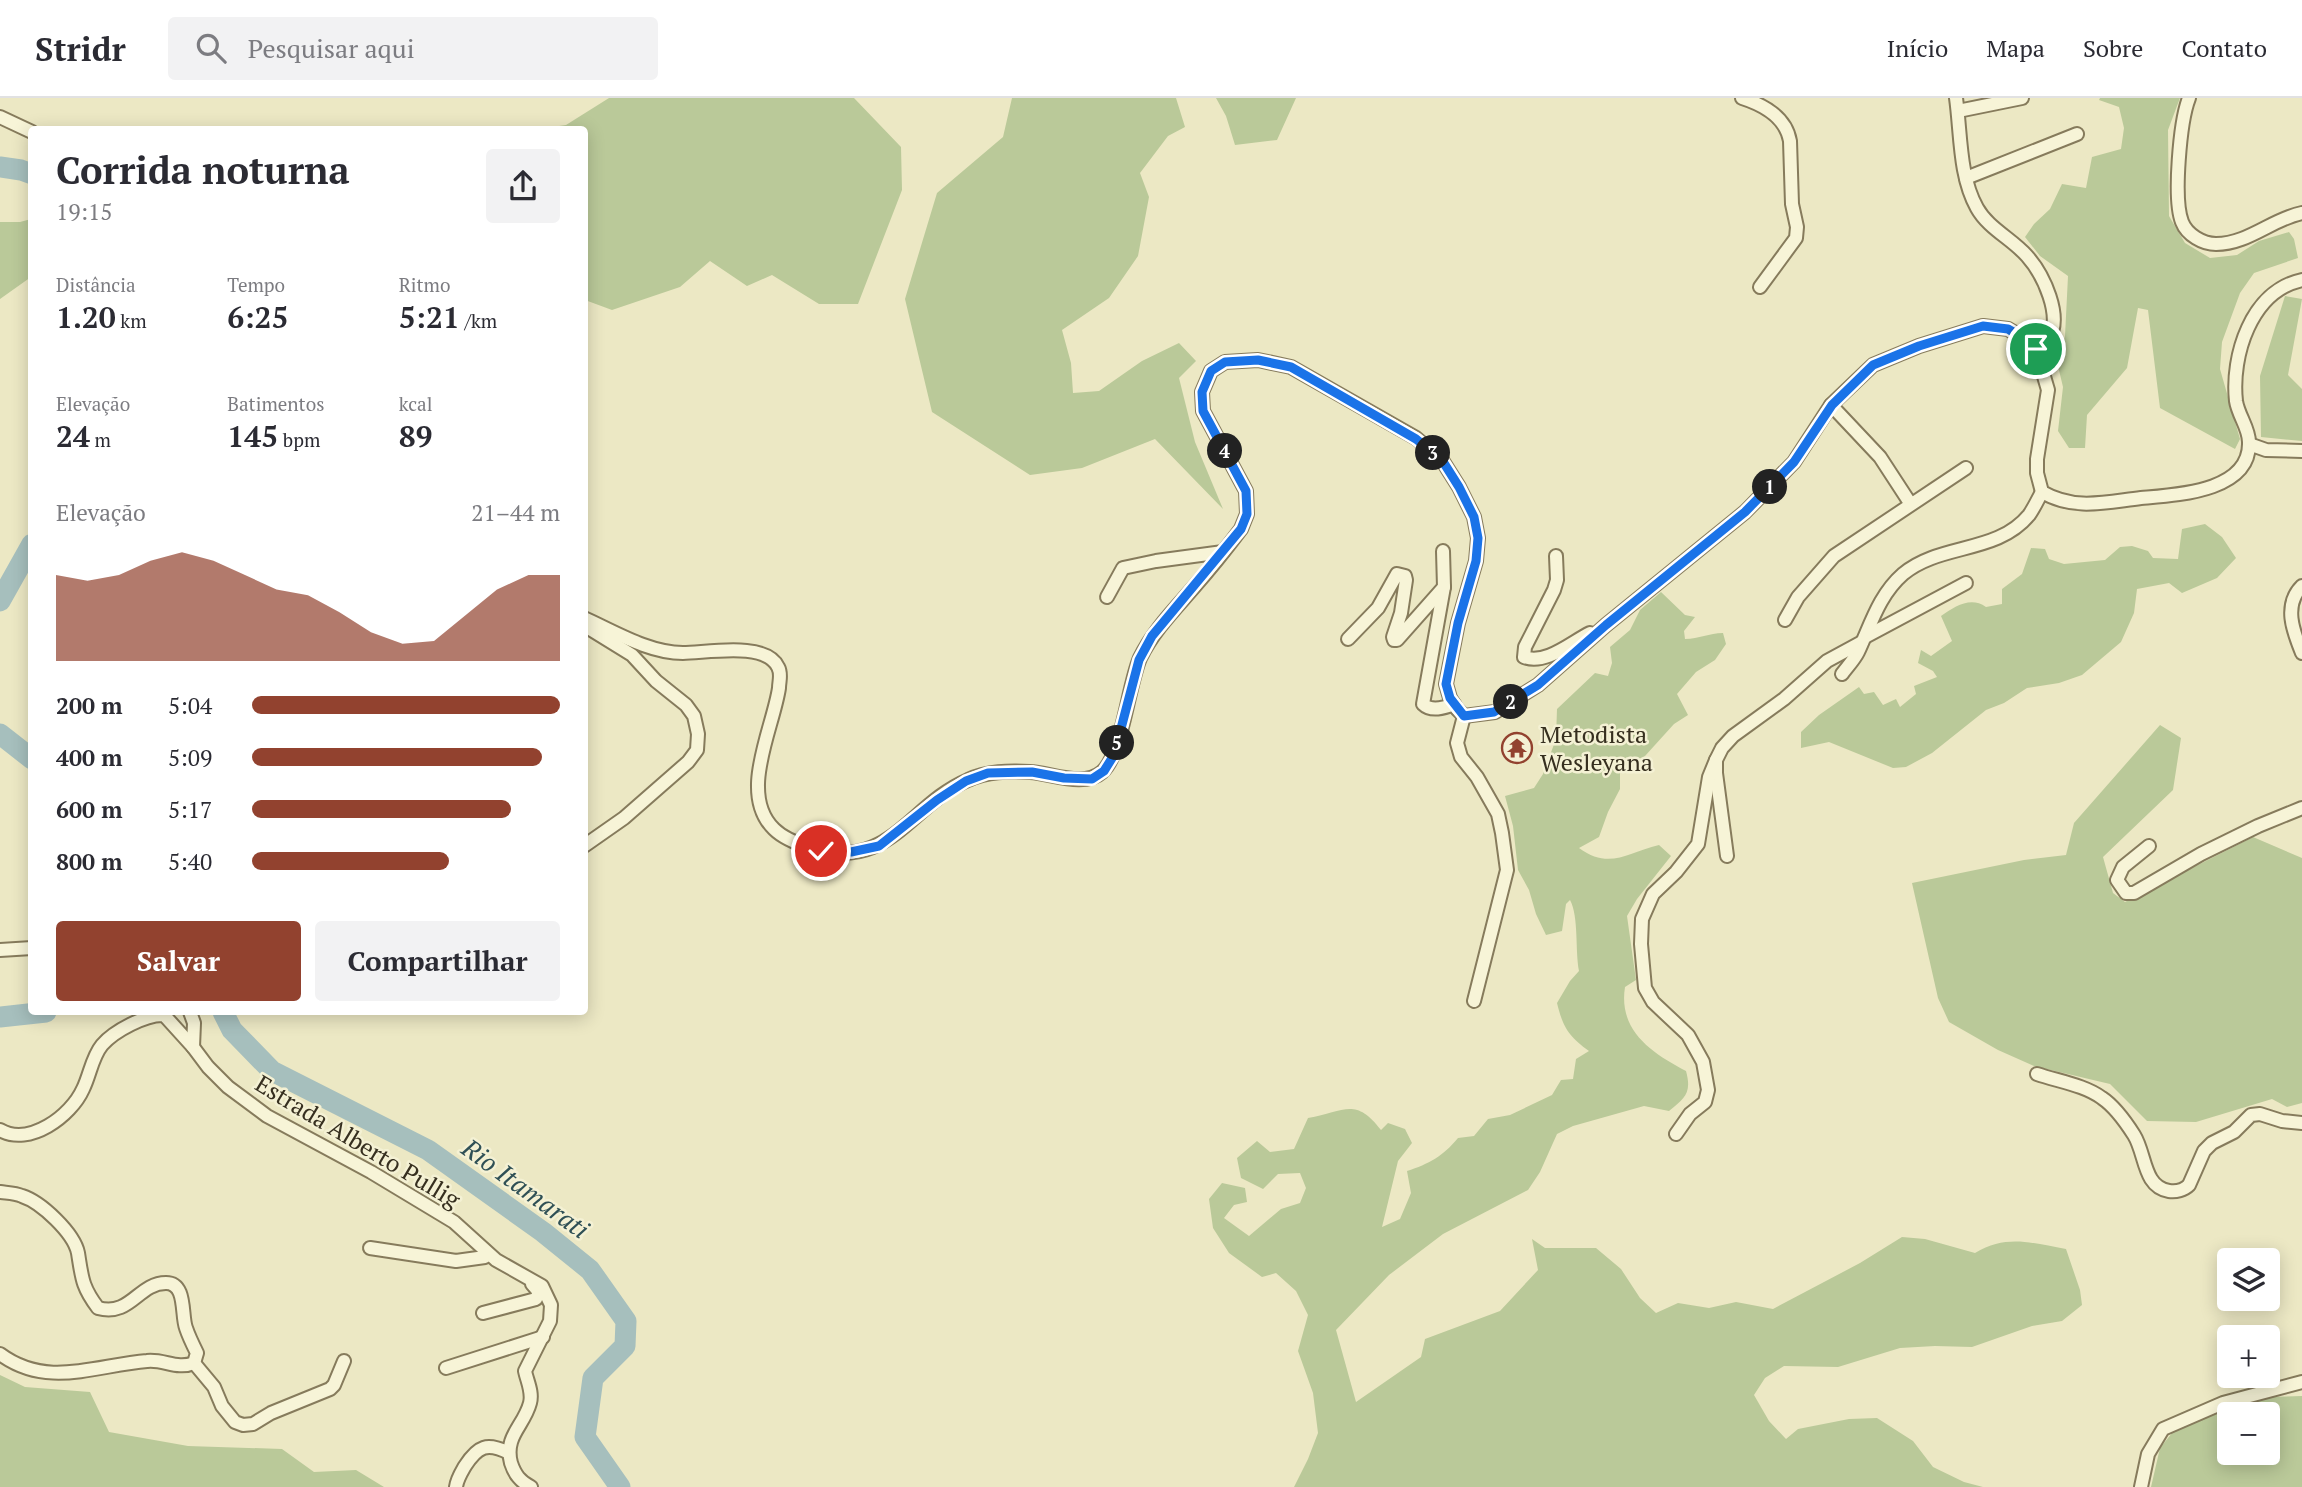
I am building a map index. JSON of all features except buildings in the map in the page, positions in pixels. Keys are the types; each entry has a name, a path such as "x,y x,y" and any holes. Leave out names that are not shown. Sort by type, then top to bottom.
{"street":[{"path":"1742,98 1780,118 1789,133 1790,141 1796,238 1760,287"},
{"path":"2022,98 1957,104 1966,178 1977,208 1988,222 2028,257 2041,277 2053,317 2052,331 2047,342 2036,349"},
{"path":"2189,98 2178,158 2182,222 2194,238 2214,244 2238,241 2302,212"},
{"path":"0,117 28,130"},
{"path":"1966,178 2077,134"},
{"path":"1464,716 1494,712 1538,685 1606,625 1745,512 1794,462 1832,405 1873,365 1919,346 1983,326 2008,329 2036,349 2048,390 2037,459 2042,492 2056,500 2074,505 2172,495 2210,488 2227,481 2242,466 2249,444 2237,405 2235,387 2236,370 2251,322 2261,305 2275,291 2302,280"},
{"path":"588,620 663,652 737,650 764,655 777,663 780,672 778,695 758,775 757,796 773,829 793,842 821,851 851,852 879,846 937,800 966,781 988,773 1032,772 1064,778 1092,779 1104,771 1114,755 1135,672 1152,636 1241,529 1247,514 1246,491 1203,411 1202,392 1211,371 1225,362 1258,360 1291,367 1416,439 1442,460 1459,487 1474,517 1478,538 1476,561 1458,623 1446,684 1454,704 1464,716"},
{"path":"1832,405 1880,457 1910,503"},
{"path":"2249,444 2266,450 2302,451"},
{"path":"1785,620 1798,597 1834,556 1966,468"},
{"path":"1842,674 1857,654 1888,588 1922,562 1951,551 1996,540 2028,515 2042,492"},
{"path":"1443,551 1444,587 1422,700 1425,707 1430,708 1454,704"},
{"path":"1107,597 1123,568 1223,552"},
{"path":"1556,556 1557,580 1554,590 1525,647 1524,657 1536,660 1553,654 1606,625"},
{"path":"1348,639 1378,608 1397,574 1405,576 1406,580 1394,640 1397,640 1444,587"},
{"path":"1676,1134 1690,1114 1705,1102 1708,1090 1703,1062 1688,1035 1653,1002 1646,988 1641,944 1642,919 1653,894 1676,872 1698,844 1709,777 1722,748 1733,736 1784,699 1827,661 1966,583"},
{"path":"2302,586 2297,591 2290,609 2294,632 2302,653"},
{"path":"588,628 632,655 656,681 686,705 694,716 698,734 697,750 688,762 624,818 588,843"},
{"path":"1464,716 1457,743 1461,757 1477,777 1497,814 1507,870 1474,1001"},
{"path":"1716,760 1727,856"},
{"path":"2149,846 2123,867 2117,880 2126,893 2134,893 2200,855 2300,806"},
{"path":"0,950 28,948"},
{"name":"Estrada Alberto Pullig","path":"0,1130 8,1135 27,1134 45,1128 69,1111 83,1090 93,1061 103,1044 149,1015"},
{"name":"Estrada Alberto Pullig","path":"163,1015 171,1020 208,1068 228,1087 267,1116 371,1172 454,1222 496,1259 542,1286 551,1305 550,1321 525,1371 531,1394 530,1404 509,1443 509,1453"},
{"path":"191,1015 194,1023 193,1046"},
{"path":"2037,1074 2079,1087 2103,1098 2134,1136 2143,1154 2150,1180 2159,1188 2171,1192 2189,1185 2204,1151 2211,1143 2234,1132 2251,1115 2260,1114 2282,1121 2302,1123"},
{"path":"0,1192 22,1196 62,1226 75,1246 80,1278 87,1294 98,1308 117,1310 155,1286 167,1283 174,1285 181,1293 186,1327 197,1353 194,1363"},
{"path":"454,1222 469,1244 485,1257 534,1286 539,1296 528,1302 483,1313"},
{"path":"370,1248 457,1261 485,1257"},
{"path":"446,1368 543,1337"},
{"path":"0,1354 16,1366 72,1373 151,1360 177,1366 194,1363"},
{"path":"194,1363 214,1387 222,1406 235,1422 243,1425 253,1424 280,1409 330,1389 344,1361"},
{"path":"2141,1487 2148,1454 2163,1429 2223,1403 2302,1382"},
{"path":"456,1487 475,1452 485,1447 496,1447 509,1453 515,1475 531,1487"}],"green space":[{"path":"609,98 854,98 901,147 902,190 858,304 819,304 772,275 747,286 710,261 680,287 612,310 588,301 588,126 559,126 566,125"},
{"path":"1012,98 1176,98 1185,127 1168,136 1140,173 1149,197 1138,256 1109,298 1062,330 1071,363 1073,393 1099,391 1142,361 1179,343 1196,361 1179,378 1195,442 1223,509 1155,439 1082,468 1030,475 932,412 905,299 937,193 1003,137"},
{"path":"1216,98 1296,98 1277,140 1235,145 1226,116"},
{"path":"2180,98 2168,130 2169,216 2185,243 2210,258 2237,255 2259,241 2289,232 2294,239 2298,258 2254,273 2240,293 2222,342 2220,369 2240,439 2235,449 2160,408 2148,310 2138,308 2127,368 2087,415 2085,448 2069,448 2058,431 2063,387 2058,366 2065,336 2068,276 2040,256 2025,237 2050,209 2062,184 2086,188 2092,157 2121,149 2124,128 2119,107 2099,100"},
{"path":"28,220 28,279 0,299 0,222"},
{"path":"2285,296 2302,299 2288,375 2302,389 2302,441 2261,437 2260,376"},
{"path":"2205,524 2222,537 2236,558 2217,578 2182,593 2169,583 2137,589 2134,613 2121,642 2082,675 2059,683 2027,688 2004,703 1986,710 1932,753 1906,767 1893,768 1829,742 1801,748 1801,732 1819,715 1859,687 1864,694 1874,692 1883,705 1896,699 1900,707 1916,694 1914,686 1937,677 1933,671 1918,663 1921,650 1931,656 1952,641 1941,616 1969,602 1986,607 2002,604 2002,589 2022,574 2031,548 2045,549 2049,559 2064,564 2105,560 2120,547 2132,546 2148,551 2153,558 2178,559 2182,529"},
{"path":"1661,592 1685,615 1695,617 1684,631 1685,639 1723,633 1726,644 1715,660 1696,672 1677,694 1688,715 1674,724 1645,756 1620,768 1620,789 1599,837 1579,848 1590,855 1609,859 1659,845 1671,856 1627,916 1636,980 1625,987 1624,1003 1632,1028 1640,1039 1686,1071 1686,1094 1669,1111 1644,1106 1573,1126 1557,1134 1540,1172 1528,1190 1443,1234 1389,1275 1336,1330 1356,1402 1421,1357 1425,1339 1500,1311 1538,1270 1532,1239 1545,1248 1596,1248 1621,1269 1640,1298 1656,1313 1678,1303 1709,1308 1736,1302 1773,1309 1860,1263 1902,1237 1925,1239 1975,1253 2009,1242 2066,1249 2080,1290 2082,1305 2062,1321 2032,1326 1972,1347 1900,1348 1838,1367 1784,1366 1765,1378 1754,1395 1769,1421 1786,1439 1798,1429 1849,1419 1877,1418 1913,1441 1933,1467 1964,1482 1983,1487 1294,1487 1318,1433 1313,1393 1298,1351 1308,1315 1296,1291 1276,1273 1262,1277 1229,1253 1213,1228 1209,1199 1222,1183 1245,1188 1247,1202 1234,1205 1224,1218 1249,1236 1281,1209 1300,1203 1306,1188 1300,1173 1278,1174 1263,1189 1241,1178 1237,1158 1257,1141 1270,1152 1294,1149 1308,1118 1340,1110 1356,1110 1372,1119 1381,1130 1388,1123 1405,1129 1412,1143 1398,1161 1382,1227 1400,1219 1411,1193 1407,1171 1435,1159 1458,1138 1474,1136 1488,1119 1510,1115 1552,1095 1561,1080 1573,1079 1576,1059 1589,1051 1567,1030 1557,1003 1579,971 1573,907 1570,900 1566,904 1562,931 1546,935 1529,890 1518,870 1513,826 1505,796 1534,788 1543,774 1556,739 1557,709 1595,673 1608,676 1612,663 1610,647 1630,630 1640,610"},
{"path":"2160,725 2181,738 2173,790 2103,857 2113,893 2125,902 2253,837 2302,858 2302,1103 2287,1107 2272,1099 2196,1122 2147,1121 2110,1084 2034,1066 1998,1050 1949,1022 1938,998 1912,883 2024,860 2066,855 2074,823"},
{"path":"0,1375 25,1387 90,1392 109,1432 188,1446 282,1449 314,1472 356,1470 384,1487 0,1487"},
{"path":"2302,1396 2302,1487 2151,1487 2160,1448 2176,1428 2217,1414 2217,1465 2280,1465 2280,1402 2251,1402 2266,1397"}],"waterway":[{"path":"0,167 28,173"},
{"path":"0,601 28,551"},
{"path":"0,734 28,756"},
{"path":"0,1017 28,1014"},
{"name":"Rio Itamarati","path":"224,1015 232,1030 272,1071 428,1150 543,1232 590,1270 626,1321 625,1346 593,1378 585,1437 620,1487"}],"place":[{"name":"Metodista Wesleyana","path":"1517,748"}],"route":[{"path":"821,851 851,852 879,846 937,800 966,781 988,773 1032,772 1064,778 1092,779 1104,771 1114,755 1139,660 1152,636 1241,529 1247,514 1246,491 1203,411 1202,392 1211,371 1225,362 1258,360 1291,367 1416,439 1442,460 1474,517 1478,538 1476,561 1458,623 1446,684 1450,698 1464,716 1494,712 1538,685 1606,625 1745,512 1794,462 1832,405 1873,365 1919,346 1983,326 2008,329 2036,349"}]}
